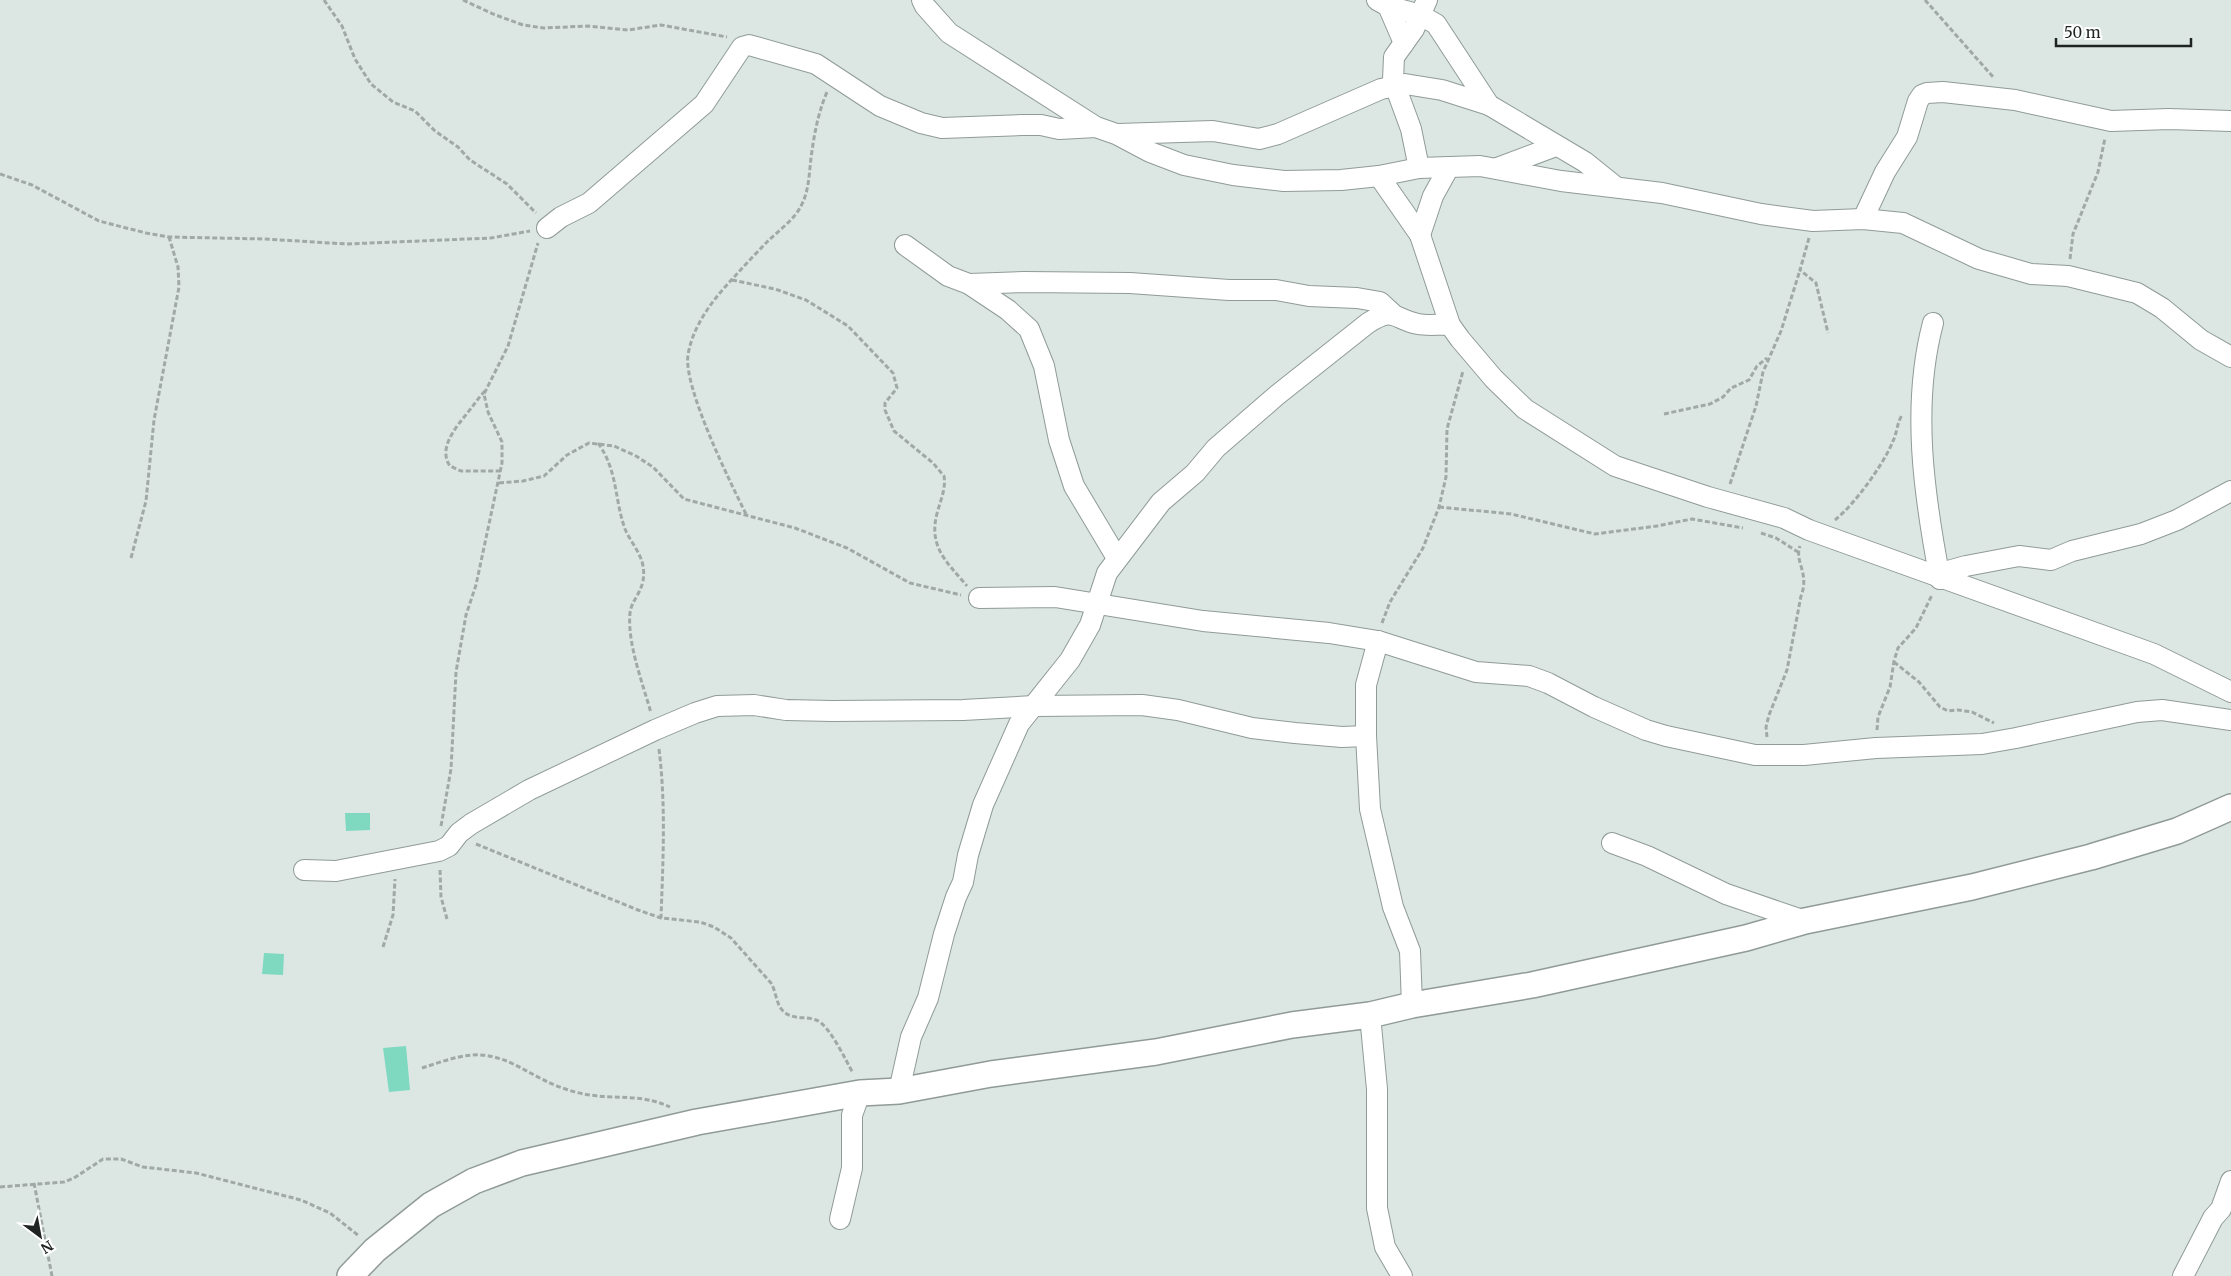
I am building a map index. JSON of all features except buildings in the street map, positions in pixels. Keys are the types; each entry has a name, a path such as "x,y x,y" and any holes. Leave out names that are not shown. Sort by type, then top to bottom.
{"street":[{"path":"922,0 949,33 1096,127 1116,134 1150,152 1184,165 1233,175 1284,180 1341,180 1379,176 1419,168 1480,166 1561,181 1662,193 1761,214 1813,221 1863,219 1904,223 1979,259 2031,274 2068,276 2137,292 2162,308 2201,340 2231,358"},
{"path":"1383,3 1424,8 1490,105"},
{"path":"1383,3 1404,43"},
{"path":"1419,168 1411,129 1393,80 1394,57 1424,8"},
{"path":"547,228 561,217 589,203 704,104 742,47 749,45 807,61 880,106 900,116 942,128 1022,125 1041,125 1059,129 1096,127"},
{"path":"1116,134 1213,131 1258,139 1278,134 1381,89 1405,84 1442,90 1490,105 1585,162 1616,187"},
{"path":"1863,219 1884,172 1908,137 1915,108 1922,95 1943,92 2015,100 2092,118 2122,121 2231,121"},
{"path":"1495,168 1556,146"},
{"path":"1420,235 1433,196 1449,167"},
{"path":"1379,176 1420,235 1455,332 1494,379 1525,409 1615,466 1784,518 1809,530 2154,654 2231,692"},
{"path":"905,246 948,276 969,284 1008,310 1029,329 1044,366 1059,440 1074,486 1117,558"},
{"path":"969,284 1024,282 1130,283 1229,290 1276,290 1309,296 1357,298 1380,302 1393,314 1418,324 1455,332"},
{"path":"899,1092 911,1037 924,1011 944,934 963,882 978,818 1013,734 1070,660 1090,625 1107,574 1117,558 1161,502 1195,473 1216,448 1276,396 1368,323 1380,315 1393,314"},
{"path":"1933,323 1927,346 1921,397 1924,481 1940,578"},
{"path":"1940,578 1948,571 1966,566 2019,556 2051,560 2072,551 2141,534 2177,520 2231,491"},
{"path":"979,598 1055,598 1203,621 1329,633 1378,641 1476,672 1529,676 1548,683 1619,719 1666,736 1755,755 1812,754 1876,748 1982,744 2138,712 2162,710 2231,720"},
{"path":"1378,641 1366,686 1366,736 1370,809 1393,907 1410,951 1412,1005"},
{"path":"304,870 336,871 444,848 459,833 492,811 536,786 655,730 717,706 735,705 832,712 1142,705 1178,710 1252,728 1342,737 1366,736"},
{"path":"350,1276 375,1250 431,1205 474,1181 522,1163 697,1122 860,1093 899,1092 991,1074 1156,1052 1292,1025 1370,1015 1412,1005 1532,985 1746,938 1805,921 1972,887 2177,831 2231,807"},
{"path":"1612,844 1647,856 1726,894 1805,921"},
{"path":"1370,1015 1377,1089 1377,1208 1385,1248 1402,1276"},
{"path":"840,1219 852,1168 852,1115 860,1093"},
{"path":"2183,1276 2214,1218 2221,1209 2231,1181"}],"path":[{"path":"324,0 342,26 355,59 371,84 392,102 414,111 435,131 458,147 470,160 497,176 534,211 547,228"},
{"path":"463,0 493,14 528,26 544,28 588,26 628,30 660,24 694,32 725,36 742,47"},
{"path":"1925,0 1952,33 2015,100"},
{"path":"747,515 724,471 710,436 689,373 687,356 702,318 731,280 801,207 809,186 811,158 821,105 834,76"},
{"path":"2068,276 2073,234 2098,172 2106,138 2113,125 2122,121"},
{"path":"0,174 32,185 99,221 146,233 169,236 347,244 491,238 547,228"},
{"path":"1725,501 1756,406 1763,372 1781,331 1813,221"},
{"path":"501,470 461,471 450,466 447,457 449,440 458,425 485,391 499,367 508,346 538,243 547,228"},
{"path":"131,558 146,501 154,420 179,287 178,267 169,236"},
{"path":"1800,270 1816,283 1828,333"},
{"path":"731,280 775,289 806,300 848,326 893,373 897,388 885,403 885,410 894,431 933,463 944,476 944,490 937,513 934,540 944,558 979,598"},
{"path":"1378,641 1390,602 1423,548 1439,507 1446,477 1447,428 1463,373 1455,332"},
{"path":"1664,414 1710,404 1723,397 1731,388 1749,380 1757,366 1769,356"},
{"path":"447,919 441,897 444,848 440,830 451,769 456,672 466,615 476,585 501,470 502,442 485,406 485,391"},
{"path":"1771,755 1766,732 1767,722 1787,670 1801,596 1805,586 1798,552 1809,530 1833,522 1848,510 1893,442 1900,418 1912,401 1921,397"},
{"path":"499,483 535,479 549,472 579,447 598,442 614,446 636,456 653,467 684,499 795,528 861,555 891,574 910,583 979,598"},
{"path":"598,442 606,454 612,469 617,501 624,527 643,566 641,592 631,607 631,633 659,745 664,796 661,918"},
{"path":"1439,507 1511,514 1595,534 1657,526 1692,519 1750,529"},
{"path":"1758,532 1776,538 1798,552"},
{"path":"1876,748 1878,717 1890,687 1898,648 1916,628 1940,578"},
{"path":"1894,661 1919,682 1940,707 1948,711 1972,712 1998,725 2016,738"},
{"path":"444,848 464,842 480,845 661,918 700,922 714,927 731,938 771,983 776,991 779,1006 784,1012 795,1017 815,1019 823,1024 853,1073 860,1093"},
{"path":"383,947 393,915 395,858"},
{"path":"422,1068 467,1056 488,1056 506,1060 549,1083 584,1094 637,1097 657,1101 697,1122"},
{"path":"0,1187 64,1182 74,1178 103,1159 120,1159 143,1167 179,1170 220,1179 314,1204 348,1226 375,1250"},
{"path":"34,1184 52,1276"}]}
